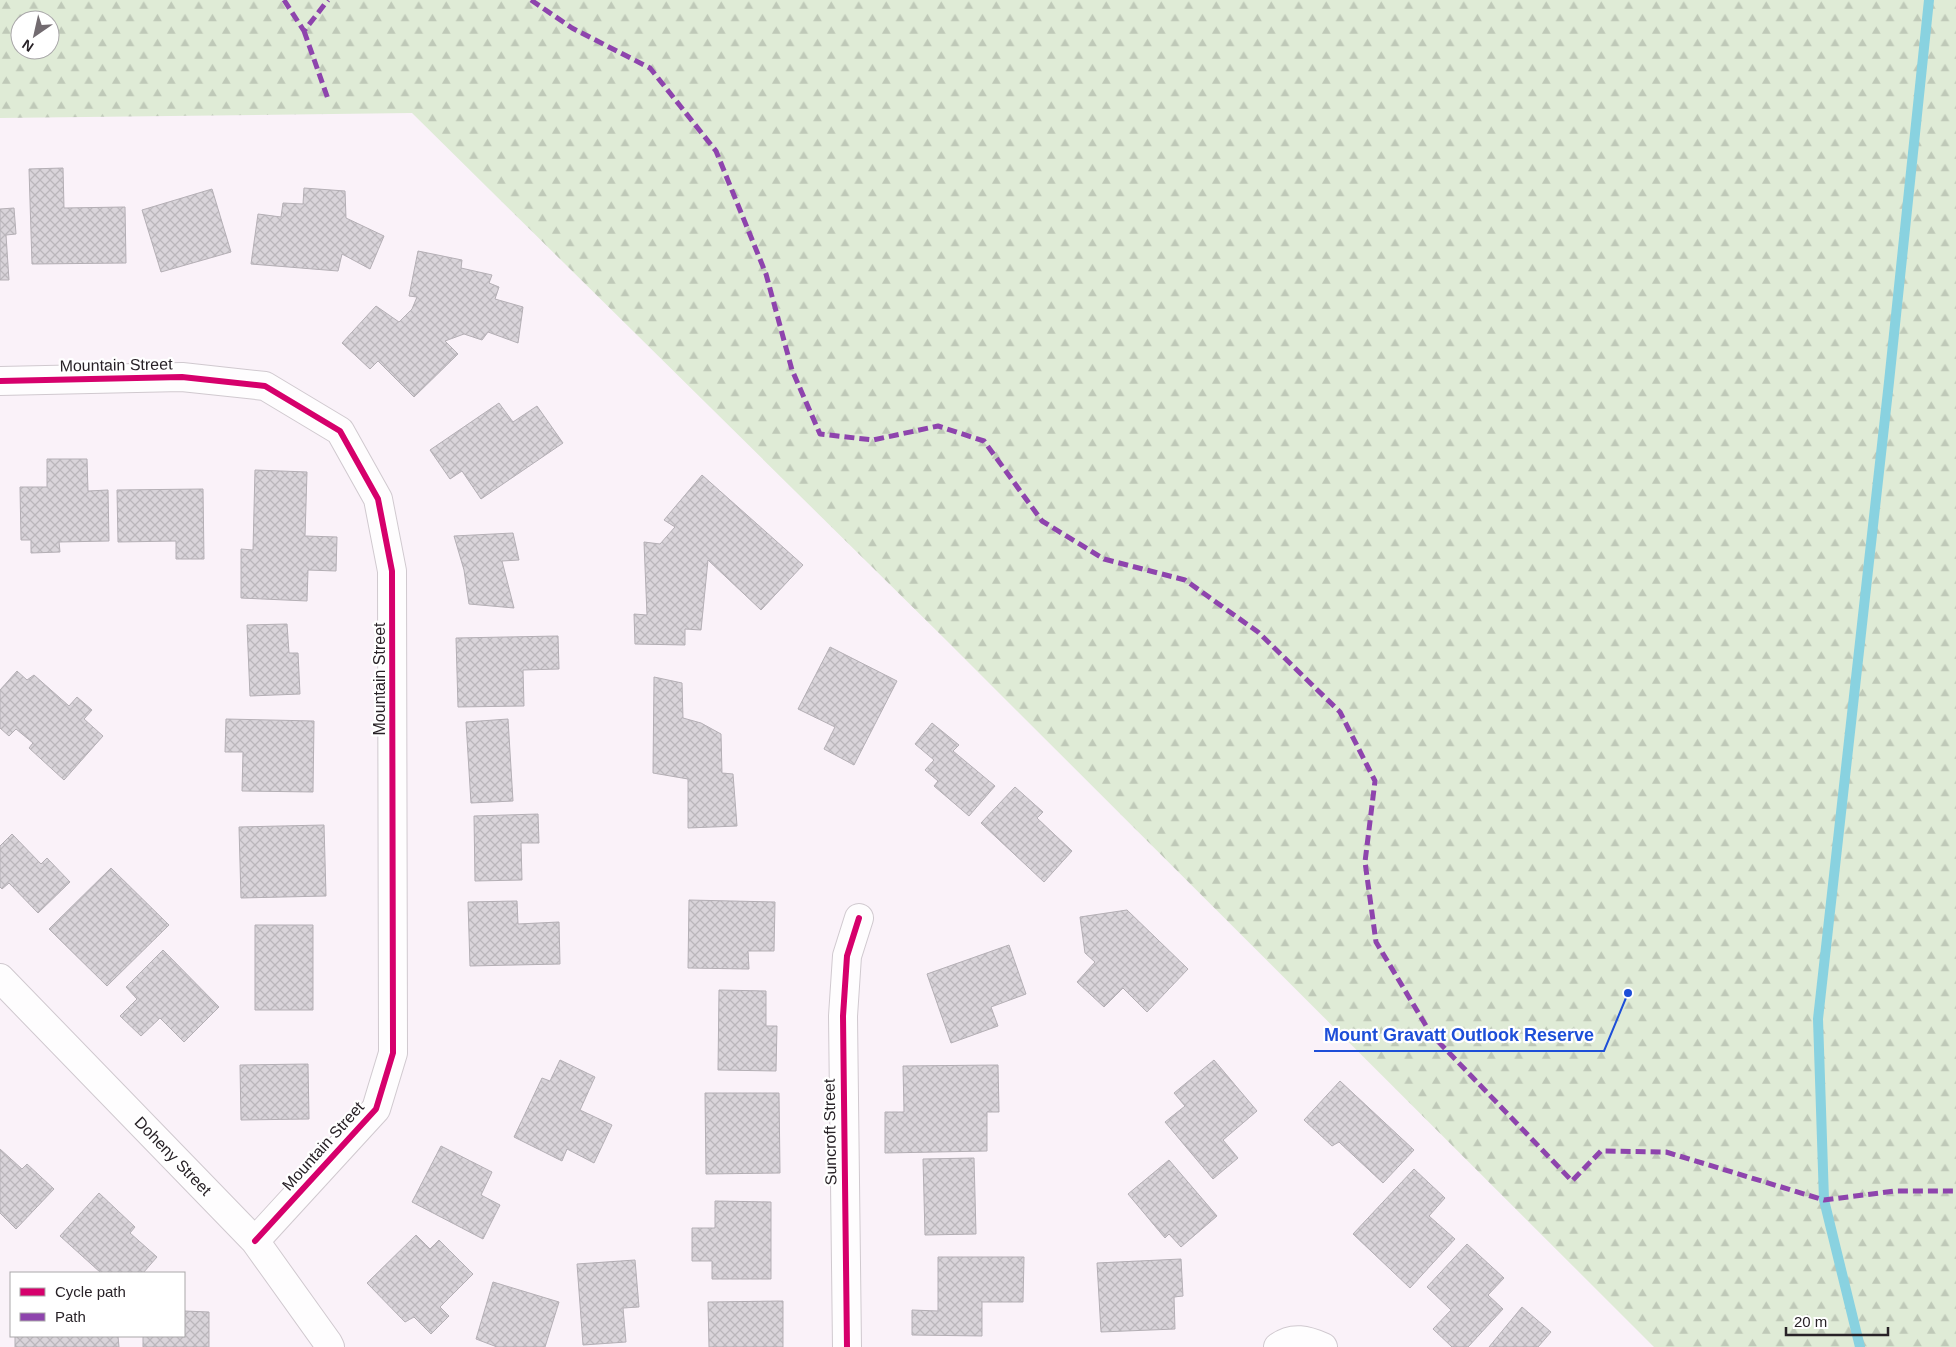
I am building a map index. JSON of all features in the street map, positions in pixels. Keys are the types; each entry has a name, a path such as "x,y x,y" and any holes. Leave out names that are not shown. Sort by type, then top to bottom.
{"street":[{"name":"Mountain Street","path":"0,381 182,377 265,386 340,432 378,499 392,571 393,1052 376,1109 255,1241"},
{"name":"Suncroft Street","path":"847,1347 843,1016 847,956 858,918"},
{"name":"Doheny Street","path":"0,978 255,1241 330,1347"}],"green space":[{"path":"0,0 1956,0 1956,1347 1654,1347 944,638 412,113 0,118"}],"building":[{"path":"63,168 64,208 125,207 126,263 32,264 29,169"},
{"path":"304,188 345,191 346,218 384,236 370,269 342,254 338,271 251,264 258,214 281,217 283,203 303,204"},
{"path":"212,189 231,252 161,272 142,210"},
{"path":"14,208 16,234 6,235 9,280 0,280 0,209"},
{"path":"418,251 462,260 461,268 492,275 489,283 499,287 495,299 523,307 518,343 488,332 482,340 464,334 445,341 458,354 414,397 378,361 370,369 342,343 376,306 399,322 412,309 417,297 409,296"},
{"path":"499,403 513,422 537,406 563,443 481,499 462,471 450,479 430,450"},
{"path":"47,459 87,459 88,491 108,490 109,541 59,542 60,552 31,553 31,540 21,540 20,487 47,487"},
{"path":"255,470 307,472 305,536 337,537 336,571 308,570 307,601 241,598 241,549 253,550"},
{"path":"702,475 803,565 761,610 708,560 701,630 685,629 685,645 635,644 634,614 647,615 644,542 660,544 675,527 664,520"},
{"path":"203,489 204,559 176,559 176,541 118,542 117,490"},
{"path":"513,533 519,560 502,561 514,608 469,604 464,570 454,536"},
{"path":"287,624 289,653 298,653 300,694 250,696 247,625"},
{"path":"558,636 559,669 523,670 524,706 458,707 456,638"},
{"path":"830,647 897,681 854,765 824,749 835,727 798,709"},
{"path":"17,671 27,680 34,675 69,706 77,697 92,710 84,719 103,736 64,780 29,748 33,743 16,729 9,736 0,728 0,690"},
{"path":"654,677 682,683 683,718 701,723 721,734 722,773 733,774 737,826 688,828 688,779 653,773"},
{"path":"226,719 314,721 313,792 242,791 243,752 225,752"},
{"path":"508,719 513,801 471,803 466,722"},
{"path":"932,723 959,745 953,751 995,786 969,816 934,786 938,781 925,770 934,760 915,744"},
{"path":"1015,787 1043,812 1037,818 1072,851 1044,882 981,823"},
{"path":"538,814 539,843 521,843 522,880 475,881 474,816"},
{"path":"324,825 326,896 241,898 239,827"},
{"path":"12,834 41,864 47,858 70,882 38,913 9,883 2,889 0,887 0,846"},
{"path":"111,868 169,925 107,986 49,929"},
{"path":"689,900 775,902 774,951 748,951 749,969 688,968"},
{"path":"517,901 518,924 559,922 560,964 470,966 468,902"},
{"path":"1127,910 1188,969 1147,1012 1123,988 1104,1007 1077,982 1095,962 1085,953 1080,917"},
{"path":"255,925 313,925 313,1010 255,1010"},
{"path":"1009,945 1026,994 991,1007 998,1026 951,1043 927,974"},
{"path":"163,950 219,1007 184,1042 160,1018 141,1036 120,1016 137,999 126,987"},
{"path":"719,990 766,991 766,1026 777,1026 776,1071 718,1070"},
{"path":"560,1060 595,1077 580,1110 612,1125 594,1163 567,1149 562,1161 514,1137 542,1078 550,1081"},
{"path":"1214,1060 1257,1111 1223,1140 1238,1158 1213,1179 1165,1122 1185,1106 1174,1093"},
{"path":"308,1064 309,1119 241,1120 240,1065"},
{"path":"998,1065 999,1112 987,1112 987,1151 885,1153 885,1112 904,1112 903,1066"},
{"path":"1340,1081 1414,1150 1383,1183 1339,1142 1332,1146 1304,1120"},
{"path":"705,1093 779,1093 780,1173 706,1174"},
{"path":"441,1146 492,1172 481,1195 500,1205 483,1239 412,1202"},
{"path":"0,1149 22,1169 27,1164 54,1189 16,1229 0,1213"},
{"path":"974,1158 976,1234 925,1235 923,1159"},
{"path":"1169,1160 1217,1216 1181,1247 1169,1234 1165,1238 1128,1194"},
{"path":"1414,1169 1445,1198 1429,1216 1455,1239 1410,1288 1353,1234"},
{"path":"99,1193 135,1227 130,1233 157,1257 144,1272 100,1272 60,1236"},
{"path":"715,1201 771,1202 771,1279 712,1279 712,1261 692,1261 692,1228 715,1228"},
{"path":"416,1235 430,1249 439,1240 473,1274 440,1307 449,1316 431,1334 414,1317 405,1322 367,1283"},
{"path":"1467,1244 1504,1278 1488,1295 1503,1309 1468,1347 1452,1347 1433,1329 1451,1310 1427,1287"},
{"path":"938,1257 1024,1257 1023,1302 982,1302 982,1336 912,1335 912,1310 938,1311"},
{"path":"1181,1259 1183,1296 1174,1297 1175,1329 1101,1332 1097,1263"},
{"path":"635,1260 639,1307 623,1308 626,1342 583,1345 577,1264"},
{"path":"493,1282 559,1302 545,1347 497,1347 476,1339"},
{"path":"783,1301 783,1347 709,1347 708,1302"},
{"path":"1522,1307 1551,1332 1538,1347 1489,1347"},
{"path":"185,1311 209,1312 209,1347 143,1347 143,1337 185,1337"},
{"path":"15,1337 118,1337 119,1347 15,1347"}],"waterway":[{"path":"1860,1347 1824,1200 1818,1019 1889,382 1929,0"}],"marked path":[{"path":"284,0 304,31 328,0"},
{"path":"531,0 572,28 650,68 716,151 766,274 792,370 820,434 873,440 938,426 984,441 1042,521 1104,559 1185,580 1258,632 1340,712 1375,781 1365,862 1376,942 1431,1034 1572,1181 1601,1151 1666,1152 1824,1200 1895,1191 1954,1191 1956,1193"},
{"path":"304,31 328,99"}],"cycle path":[{"path":"0,381 182,377 265,386 340,431 378,499 392,571 393,1053 376,1109 255,1241"},
{"path":"847,1347 843,1016 847,956 859,918"}],"place":[{"name":"Mount Gravatt Outlook Reserve","path":"1628,993"}]}
